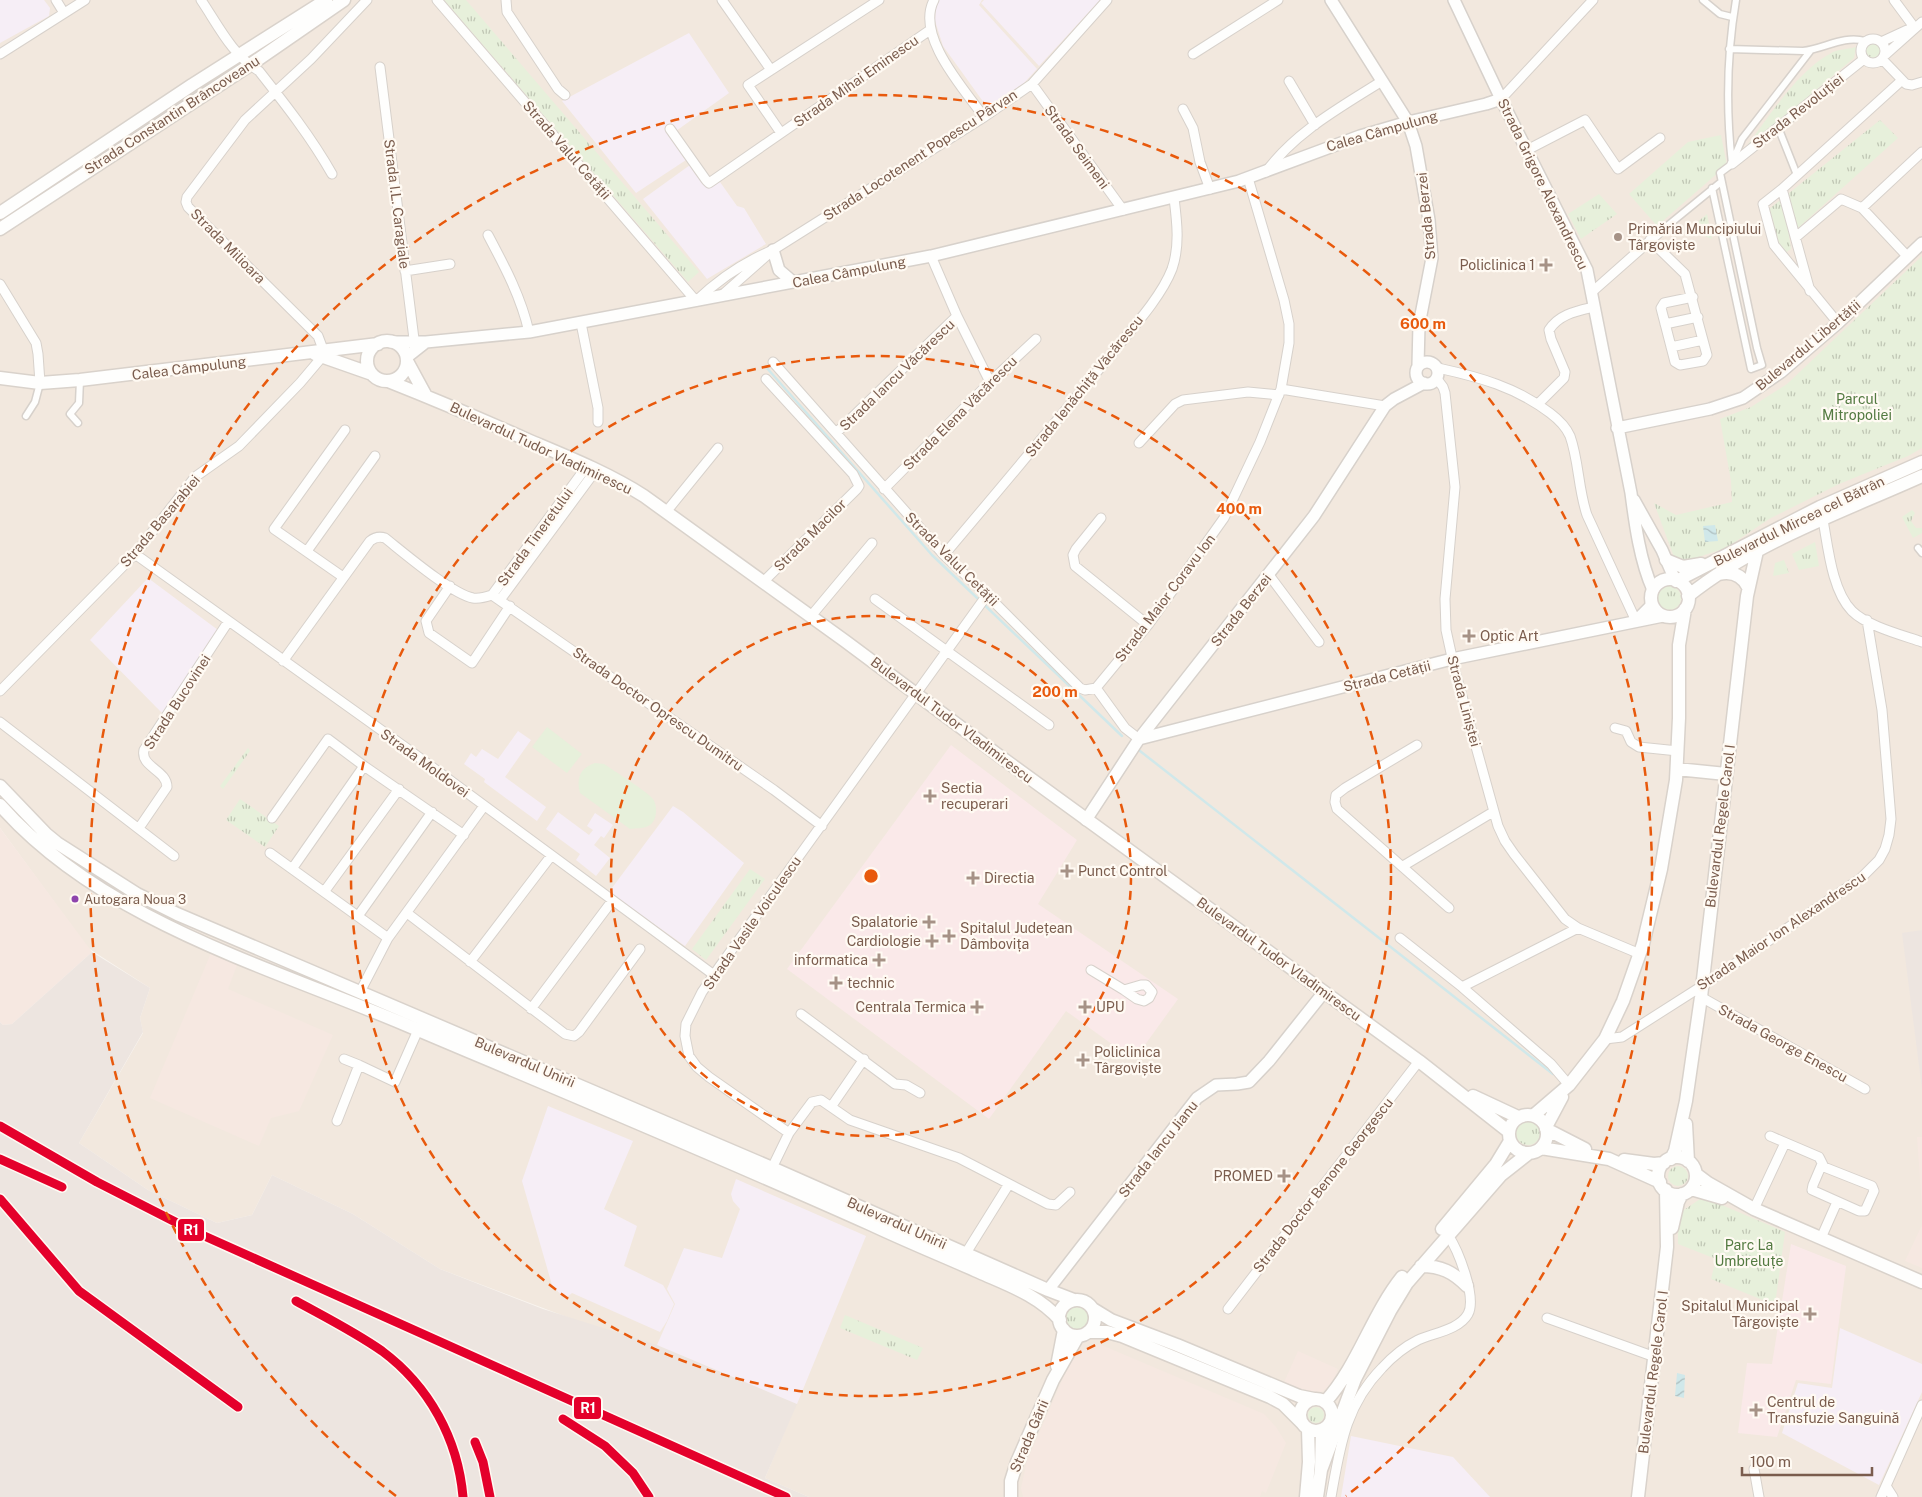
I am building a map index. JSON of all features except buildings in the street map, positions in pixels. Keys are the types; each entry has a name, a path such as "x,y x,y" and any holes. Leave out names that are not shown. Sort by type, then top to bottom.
{"main road":[{"name":"Strada Constantin Brâncoveanu","path":"0,213 239,54 326,0"},
{"name":"Strada Constantin Brâncoveanu","path":"0,229 250,65 344,0"},
{"path":"76,162 84,174"},
{"path":"372,374 368,367 368,358 372,349 378,344 391,342 414,350"},
{"name":"Calea Câmpulung","path":"0,378 40,382 80,380 320,354 378,344"},
{"path":"320,354 388,381 396,379 403,374 414,350"},
{"path":"414,350 426,396"},
{"name":"Bulevardul Tudor Vladimirescu","path":"388,381 591,468 630,487 811,616 1086,820 1452,1087 1488,1110 1509,1136"},
{"name":"Bulevardul Mircea cel Bătrân","path":"1675,581 1820,507 1922,462"},
{"name":"Bulevardul Mircea cel Bătrân","path":"1688,596 1712,577 1757,551 1922,476"},
{"name":"Bulevardul Regele Carol I","path":"1668,1161 1675,1151 1686,1101 1701,991 1748,587 1757,551"},
{"path":"1666,560 1683,567 1715,561"},
{"path":"1712,577 1732,573 1742,578 1748,587"},
{"path":"1541,1148 1546,1139 1546,1128 1569,1086 1605,1039 1623,1001 1640,954 1661,869 1677,769 1679,645 1688,596 1684,586 1675,581 1662,582 1653,590 1652,605 1656,611 1665,616 1677,616 1685,609"},
{"path":"1665,616 1679,645"},
{"path":"1677,769 1726,774"},
{"name":"Bulevardul Unirii","path":"0,786 46,834 137,894 357,998"},
{"name":"Bulevardul Unirii","path":"0,805 26,832 52,854 108,894 179,930 217,947 357,998 421,1024 963,1258 1074,1300"},
{"path":"179,930 185,918"},
{"path":"217,947 222,934"},
{"path":"1534,1116 1569,1086"},
{"name":"Bulevardul Regele Carol I","path":"1686,1101 1688,1161"},
{"name":"Bulevardul Tudor Vladimirescu","path":"1488,1110 1518,1117"},
{"path":"1324,1405 1344,1378 1397,1282 1500,1158 1509,1136 1511,1124 1518,1117 1526,1114 1534,1116 1541,1120 1546,1128 1663,1186 1672,1194 1686,1192 1752,1208"},
{"path":"1509,1136 1517,1150 1529,1153"},
{"path":"1306,1497 1315,1470 1355,1379 1390,1310 1408,1283 1448,1234 1505,1170 1529,1153 1541,1148 1654,1164 1681,1158 1694,1166 1696,1174 1695,1182 1686,1192"},
{"path":"1663,1186 1660,1171 1668,1161"},
{"path":"1696,1174 1708,1184 1752,1208 1922,1282"},
{"name":"Bulevardul Regele Carol I","path":"1663,1186 1667,1247"},
{"name":"Bulevardul Regele Carol I","path":"1638,1497 1667,1247 1678,1202 1686,1192"},
{"name":"Bulevardul Unirii","path":"963,1258 1044,1304 1062,1325"},
{"path":"1422,1266 1435,1266 1448,1270 1467,1286"},
{"path":"1322,1430 1314,1431 1305,1426 1281,1402 1244,1385 1122,1336 1107,1332 1070,1334 1062,1325 1062,1308 1074,1300 1086,1302 1093,1309 1118,1322 1324,1405"},
{"path":"1083,1334 1095,1321 1093,1309"},
{"name":"Strada Gării","path":"1054,1377 1062,1325"},
{"name":"Strada Gării","path":"1012,1497 1011,1481 1013,1471 1054,1377 1083,1334"},
{"path":"1317,1497 1315,1470 1305,1426 1300,1416 1302,1408 1306,1403 1324,1405 1355,1379"},
{"path":"1315,1470 1322,1430 1329,1423 1324,1405"}],"street":[{"path":"56,0 64,13"},
{"path":"0,54 85,0"},
{"path":"201,0 233,48 259,71 276,92 319,151 332,174"},
{"name":"Strada Milioara","path":"320,354 318,336 188,207 186,202 187,197 237,130 311,59 366,0"},
{"name":"Strada Valul Cetății","path":"437,0 696,301"},
{"path":"506,0 507,12 558,89 565,95"},
{"path":"722,0 771,70"},
{"path":"781,133 748,85 879,0"},
{"name":"Strada Locotenent Popescu Pârvan","path":"720,296 773,250 984,117 1032,84 1107,0"},
{"path":"1193,54 1278,0"},
{"name":"Strada Berzei","path":"1086,820 1139,739 1314,516 1389,403 1419,374 1420,316 1431,270 1432,247 1420,162 1408,122 1331,0"},
{"name":"Strada Grigore Alexandrescu","path":"1454,0 1500,99 1587,270 1631,493 1636,528 1648,580 1653,590"},
{"path":"1500,99 1593,0"},
{"path":"1703,0 1720,14 1732,17"},
{"path":"1732,164 1729,118 1729,49 1732,17 1736,0"},
{"path":"1894,0 1918,24"},
{"path":"930,1 930,30 937,49 984,117"},
{"path":"1881,42 1918,24"},
{"path":"1865,41 1860,50 1864,59 1870,63 1882,59 1918,24"},
{"name":"Strada Mihai Eminescu","path":"670,129 709,182 930,30"},
{"path":"1729,49 1811,50 1838,41 1856,39 1865,41 1872,38 1881,42 1885,49 1882,59"},
{"path":"1712,188 1751,369 1762,365 1720,173 1732,164 1742,139 1811,50"},
{"name":"Strada Revoluției","path":"1732,164 1864,59"},
{"path":"1882,59 1899,82 1912,85 1922,82"},
{"name":"Strada I.L. Caragiale","path":"380,67 414,350"},
{"name":"Calea Câmpulung","path":"1266,172 1286,148 1315,125 1382,80"},
{"path":"1290,81 1315,125"},
{"path":"1838,323 1774,245 1763,204 1782,189 1899,82"},
{"name":"Strada Seimeni","path":"1032,84 1123,210"},
{"name":"Calea Câmpulung","path":"414,350 581,323 931,256 1210,189 1266,172 1311,153 1408,122 1500,99"},
{"path":"1184,109 1193,128 1200,162 1210,189"},
{"path":"1527,150 1585,120 1618,169 1660,138"},
{"path":"1778,127 1797,175"},
{"path":"1862,208 1922,152"},
{"name":"Strada Maior Coravu Ion","path":"1096,688 1148,625 1224,518 1246,474 1280,392 1289,343 1289,324 1284,300 1248,178"},
{"path":"1592,292 1660,231 1721,182"},
{"path":"1782,189 1810,291"},
{"name":"Strada Ienăchiță Văcărescu","path":"944,555 1139,320 1163,285 1171,270 1176,253 1178,229 1174,198"},
{"path":"1796,237 1841,199 1862,208 1908,257"},
{"path":"488,235 521,300 529,332"},
{"path":"1650,240 1688,278 1693,297 1698,316 1707,354 1703,361 1680,365 1675,362 1661,308 1664,303 1693,297"},
{"name":"Bulevardul Libertății","path":"1617,428 1710,409 1743,398 1781,372 1838,323 1922,243"},
{"path":"696,301 728,274 754,258 773,250 779,270 793,282"},
{"path":"931,256 957,316 990,382"},
{"path":"405,270 450,264"},
{"path":"0,284 36,343 40,382 34,402 26,416"},
{"path":"1538,404 1564,378 1565,372 1549,330 1554,322 1567,314 1594,307"},
{"name":"Strada Iancu Văcărescu","path":"836,433 957,316"},
{"path":"1665,324 1698,316"},
{"path":"581,323 598,408 598,422"},
{"name":"Strada Elena Văcărescu","path":"884,489 990,382 1036,339"},
{"path":"1419,340 1436,372"},
{"path":"1671,347 1703,340"},
{"name":"Strada Basarabiei","path":"0,691 135,554 194,477 239,446 300,383 320,354"},
{"path":"1426,361 1436,372 1430,384 1419,374 1426,361"},
{"name":"Strada Valul Cetății","path":"774,362 944,555 1080,688 1085,690 1096,688"},
{"path":"1436,372 1452,371 1484,379 1525,396 1554,416 1567,430 1570,436 1582,501 1636,621 1652,605"},
{"name":"Strada Liniștei","path":"1436,372 1445,393 1454,472 1445,611 1446,630 1493,812 1505,841 1563,917 1578,928 1640,954"},
{"name":"Strada Macilor","path":"763,582 857,489 858,482 853,474 766,379"},
{"path":"78,423 70,414 79,403 80,380"},
{"path":"1139,443 1175,404 1183,400 1248,392 1280,392 1389,403"},
{"path":"343,577 274,529 344,430"},
{"path":"666,512 718,448"},
{"path":"307,551 375,456"},
{"name":"Strada Tineretului","path":"283,661 370,541 379,537 385,538 467,597 476,599 496,598 591,468"},
{"name":"Strada Grigore Alexandrescu","path":"1631,493 1675,581"},
{"path":"1101,518 1076,549 1073,555 1075,566 1148,625"},
{"path":"1823,520 1830,561 1839,588 1852,611 1866,620 1922,642"},
{"path":"811,616 872,543"},
{"name":"Strada Moldovei","path":"135,554 190,592 228,622 484,806 714,975"},
{"path":"1269,575 1319,642"},
{"name":"Strada Tineretului","path":"450,586 426,621 429,633 472,663 510,606"},
{"name":"Strada Vasile Voiculescu","path":"789,1133 697,1067 689,1056 684,1036 686,1024 691,1011 714,975 987,595"},
{"name":"Strada Doctor Oprescu Dumitru","path":"496,598 774,790 822,826"},
{"path":"875,599 948,650 1049,725"},
{"name":"Strada Cetății","path":"1139,739 1452,659 1665,616"},
{"name":"Strada Maior Ion Alexandrescu","path":"1605,1039 1622,1037 1701,991 1861,878 1879,860 1890,835 1891,819 1882,710 1866,620"},
{"name":"Strada Bucovinei","path":"139,828 166,787 164,776 145,760 143,756 144,750 228,622"},
{"path":"1096,688 1125,728 1139,739"},
{"path":"0,722 174,856"},
{"path":"1615,728 1626,732 1631,742 1638,748 1678,752"},
{"path":"272,818 328,739 464,835"},
{"path":"1417,745 1345,788 1336,795 1335,802 1337,809 1449,908"},
{"path":"292,869 364,766"},
{"path":"324,892 398,789"},
{"path":"357,998 388,938 484,806"},
{"path":"358,916 432,812"},
{"path":"1403,866 1493,812"},
{"path":"270,853 388,938"},
{"path":"470,962 552,856"},
{"path":"531,1009 612,901"},
{"path":"407,913 531,1009 565,1034 574,1036 580,1032 640,949"},
{"path":"1462,987 1578,928"},
{"path":"1400,938 1462,987 1551,1064 1569,1086"},
{"path":"1091,970 1124,990"},
{"name":"Strada George Enescu","path":"1701,991 1865,1089"},
{"name":"Strada Iancu Jianu","path":"1048,1290 1197,1098 1216,1085 1249,1082 1269,1061 1324,992"},
{"path":"801,1014 896,1084 906,1085 920,1093"},
{"path":"344,1059 395,1082 421,1024"},
{"path":"831,1108 864,1060"},
{"name":"Strada Doctor Benone Georgescu","path":"1228,1309 1418,1061"},
{"path":"338,1121 359,1065"},
{"path":"769,1173 789,1133 814,1100 821,1100 850,1120 959,1158 1048,1204 1056,1205 1070,1192"},
{"path":"1770,1136 1819,1157 1822,1164 1874,1188 1867,1208 1862,1212 1812,1190 1822,1164"},
{"path":"1752,1208 1785,1143"},
{"path":"1500,1158 1505,1170"},
{"path":"963,1258 1009,1184"},
{"path":"1821,1238 1837,1202"},
{"path":"1331,1497 1344,1432 1353,1409 1363,1391 1378,1372 1405,1348 1463,1320 1470,1306 1458,1253 1448,1234"},
{"path":"1547,1318 1655,1356"},
{"path":"1881,1497 1922,1405"},
{"path":"1754,1469 1759,1497"},
{"path":"1886,1486 1893,1497"}],"shaded area":[{"path":"0,0 1922,0 1922,1497 809,1497 765,1478 796,1404 440,1269 353,1214 272,1175 252,1215 217,1223 148,1190 79,1143 143,1033 140,1018 150,988 88,948 0,828"},
{"path":"0,0 44,0 50,8 49,16 0,43"},
{"path":"938,0 982,0 979,5 1037,69 1024,83 987,107 943,46 935,21 936,2"},
{"path":"984,0 1100,0 1039,66 981,3"},
{"path":"689,33 729,93 669,136 686,160 636,193 562,101"},
{"path":"690,165 707,188 720,182 737,206 744,208 766,244 707,279 643,199"},
{"path":"148,578 218,630 163,714 90,640"},
{"path":"518,731 531,740 505,777 546,807 537,821 484,782 485,779 464,764 471,753 476,757 482,749 498,759"},
{"name":"Spitalul Județean Dâmbovița","path":"951,745 1077,840 1038,904 1178,999 1134,1060 1066,1011 989,1119 787,969"},
{"path":"673,806 683,812 744,863 685,946 609,892"},
{"path":"558,812 589,835 593,830 587,826 595,813 613,825 604,838 601,836 594,845 610,858 596,876 576,860 580,854 546,829"},
{"path":"0,828 92,952 12,1024 3,1025 0,1022"},
{"path":"1922,930 1922,1089 1902,933"},
{"path":"92,952 150,988 140,1018 143,1032 79,1143 148,1190 217,1223 252,1215 272,1175 353,1214 440,1269 543,1309 657,1345 797,1404 765,1478 809,1497 0,1497 0,1022 3,1025 12,1024"},
{"path":"211,953 237,965 228,989 333,1035 299,1111 271,1118 259,1146 150,1098"},
{"path":"548,1106 633,1141 604,1209 637,1226 624,1266 663,1285 674,1304 660,1332 572,1293 565,1299 552,1285 522,1181"},
{"path":"1917,1137 1922,1137 1922,1208"},
{"path":"736,1179 866,1236 797,1404 657,1345 675,1304 667,1289 684,1248 722,1258 740,1209 733,1201 731,1194"},
{"path":"1922,1225 1922,1268 1905,1261"},
{"name":"Spitalul Municipal Târgoviște","path":"1791,1244 1846,1266 1831,1384 1796,1380 1777,1437 1738,1433 1747,1363 1772,1364"},
{"path":"1840,1328 1922,1364 1922,1392 1879,1485 1782,1433 1798,1383 1832,1388"},
{"path":"1099,1344 1264,1414 1276,1427 1286,1443 1266,1493 1262,1491 1260,1497 1023,1497 1021,1488 1027,1461 1074,1353"},
{"path":"1298,1351 1338,1369 1332,1383 1323,1391 1315,1394 1282,1387"},
{"path":"1351,1436 1453,1457 1490,1497 1341,1497"}],"green space":[{"path":"444,0 466,0 699,272 688,282"},
{"path":"1873,42 1879,45 1882,51 1879,57 1873,60 1867,57 1864,51 1867,45"},
{"path":"1856,47 1854,58 1743,151 1795,83 1807,71 1833,52"},
{"path":"225,70 228,75 85,166 82,162"},
{"path":"1880,120 1898,138 1789,236 1791,249 1785,253 1778,245 1768,210"},
{"path":"1721,135 1727,165 1657,226 1629,194 1688,142"},
{"path":"1599,194 1617,214 1581,239 1568,214"},
{"path":"1707,214 1712,239 1688,230"},
{"name":"Parcul Mitropoliei","path":"1922,256 1922,448 1908,456 1839,484 1769,519 1726,548 1683,562 1674,557 1654,503 1676,515 1732,502 1731,481 1720,419 1751,407 1787,384"},
{"path":"1912,510 1915,513 1911,521 1916,528 1922,528 1922,533 1913,538 1902,517"},
{"path":"1815,542 1819,566 1799,570 1792,554"},
{"path":"1784,560 1789,573 1773,576 1775,563"},
{"path":"1669,586 1678,589 1681,598 1678,607 1669,610 1660,607 1657,598 1660,589"},
{"path":"547,727 582,754 567,773 532,747"},
{"path":"248,748 250,751 223,789 220,786"},
{"path":"595,763 604,764 653,799 656,805 656,813 650,825 643,828 630,829 580,793 580,774"},
{"path":"240,799 279,826 265,847 226,820"},
{"path":"750,869 765,879 706,960 692,949"},
{"path":"1523,1121 1533,1121 1540,1128 1540,1138 1533,1145 1523,1145 1516,1138 1516,1128"},
{"path":"1678,1166 1685,1169 1688,1176 1685,1183 1678,1186 1671,1183 1668,1176 1671,1169"},
{"name":"Parc La Umbreluțe","path":"1703,1197 1785,1232 1775,1305 1711,1279 1716,1259 1678,1244 1681,1212"},
{"path":"1077,1305 1086,1309 1090,1318 1086,1327 1077,1331 1068,1327 1064,1318 1068,1309"},
{"path":"845,1315 923,1348 917,1360 840,1328"},
{"path":"1313,1407 1319,1407 1324,1412 1322,1421 1313,1423 1308,1418 1308,1412"}],"water":[{"path":"1715,525 1718,541 1705,542 1703,526"},
{"path":"1677,1373 1685,1375 1684,1398 1675,1396"}],"waterway":[{"path":"766,367 932,555 1122,736"},
{"path":"1140,751 1553,1074"}],"transit line":[{"name":"R1","path":"0,1126 97,1182 191,1230 786,1497"},
{"name":"R1","path":"0,1159 62,1187"},
{"name":"R1","path":"0,1199 79,1291 238,1407"},
{"name":"R1","path":"296,1301 372,1344 399,1365 414,1380 427,1397 448,1435 455,1455 463,1497"},
{"name":"R1","path":"563,1419 605,1446 633,1473 649,1497"},
{"name":"R1","path":"475,1442 483,1462 490,1497"}],"place":[{"name":"Primăria Muncipiului Târgoviște","path":"1618,237"},
{"name":"Policlinica 1","path":"1546,265"},
{"name":"Optic Art","path":"1469,636"},
{"name":"Sectia recuperari","path":"930,796"},
{"name":"Punct Control","path":"1067,871"},
{"name":"Directia","path":"973,878"},
{"name":"Autogara Noua 3","path":"75,899"},
{"name":"Spalatorie","path":"929,922"},
{"name":"Spitalul Județean Dâmbovița","path":"949,936"},
{"name":"Cardiologie","path":"932,941"},
{"name":"informatica","path":"879,960"},
{"name":"technic","path":"836,983"},
{"name":"Centrala Termica","path":"977,1007"},
{"name":"UPU","path":"1085,1007"},
{"name":"Policlinica Târgoviște","path":"1083,1060"},
{"name":"PROMED","path":"1284,1176"},
{"name":"Spitalul Municipal Târgoviște","path":"1810,1314"},
{"name":"Centrul de Transfuzie Sanguină","path":"1756,1410"}]}
